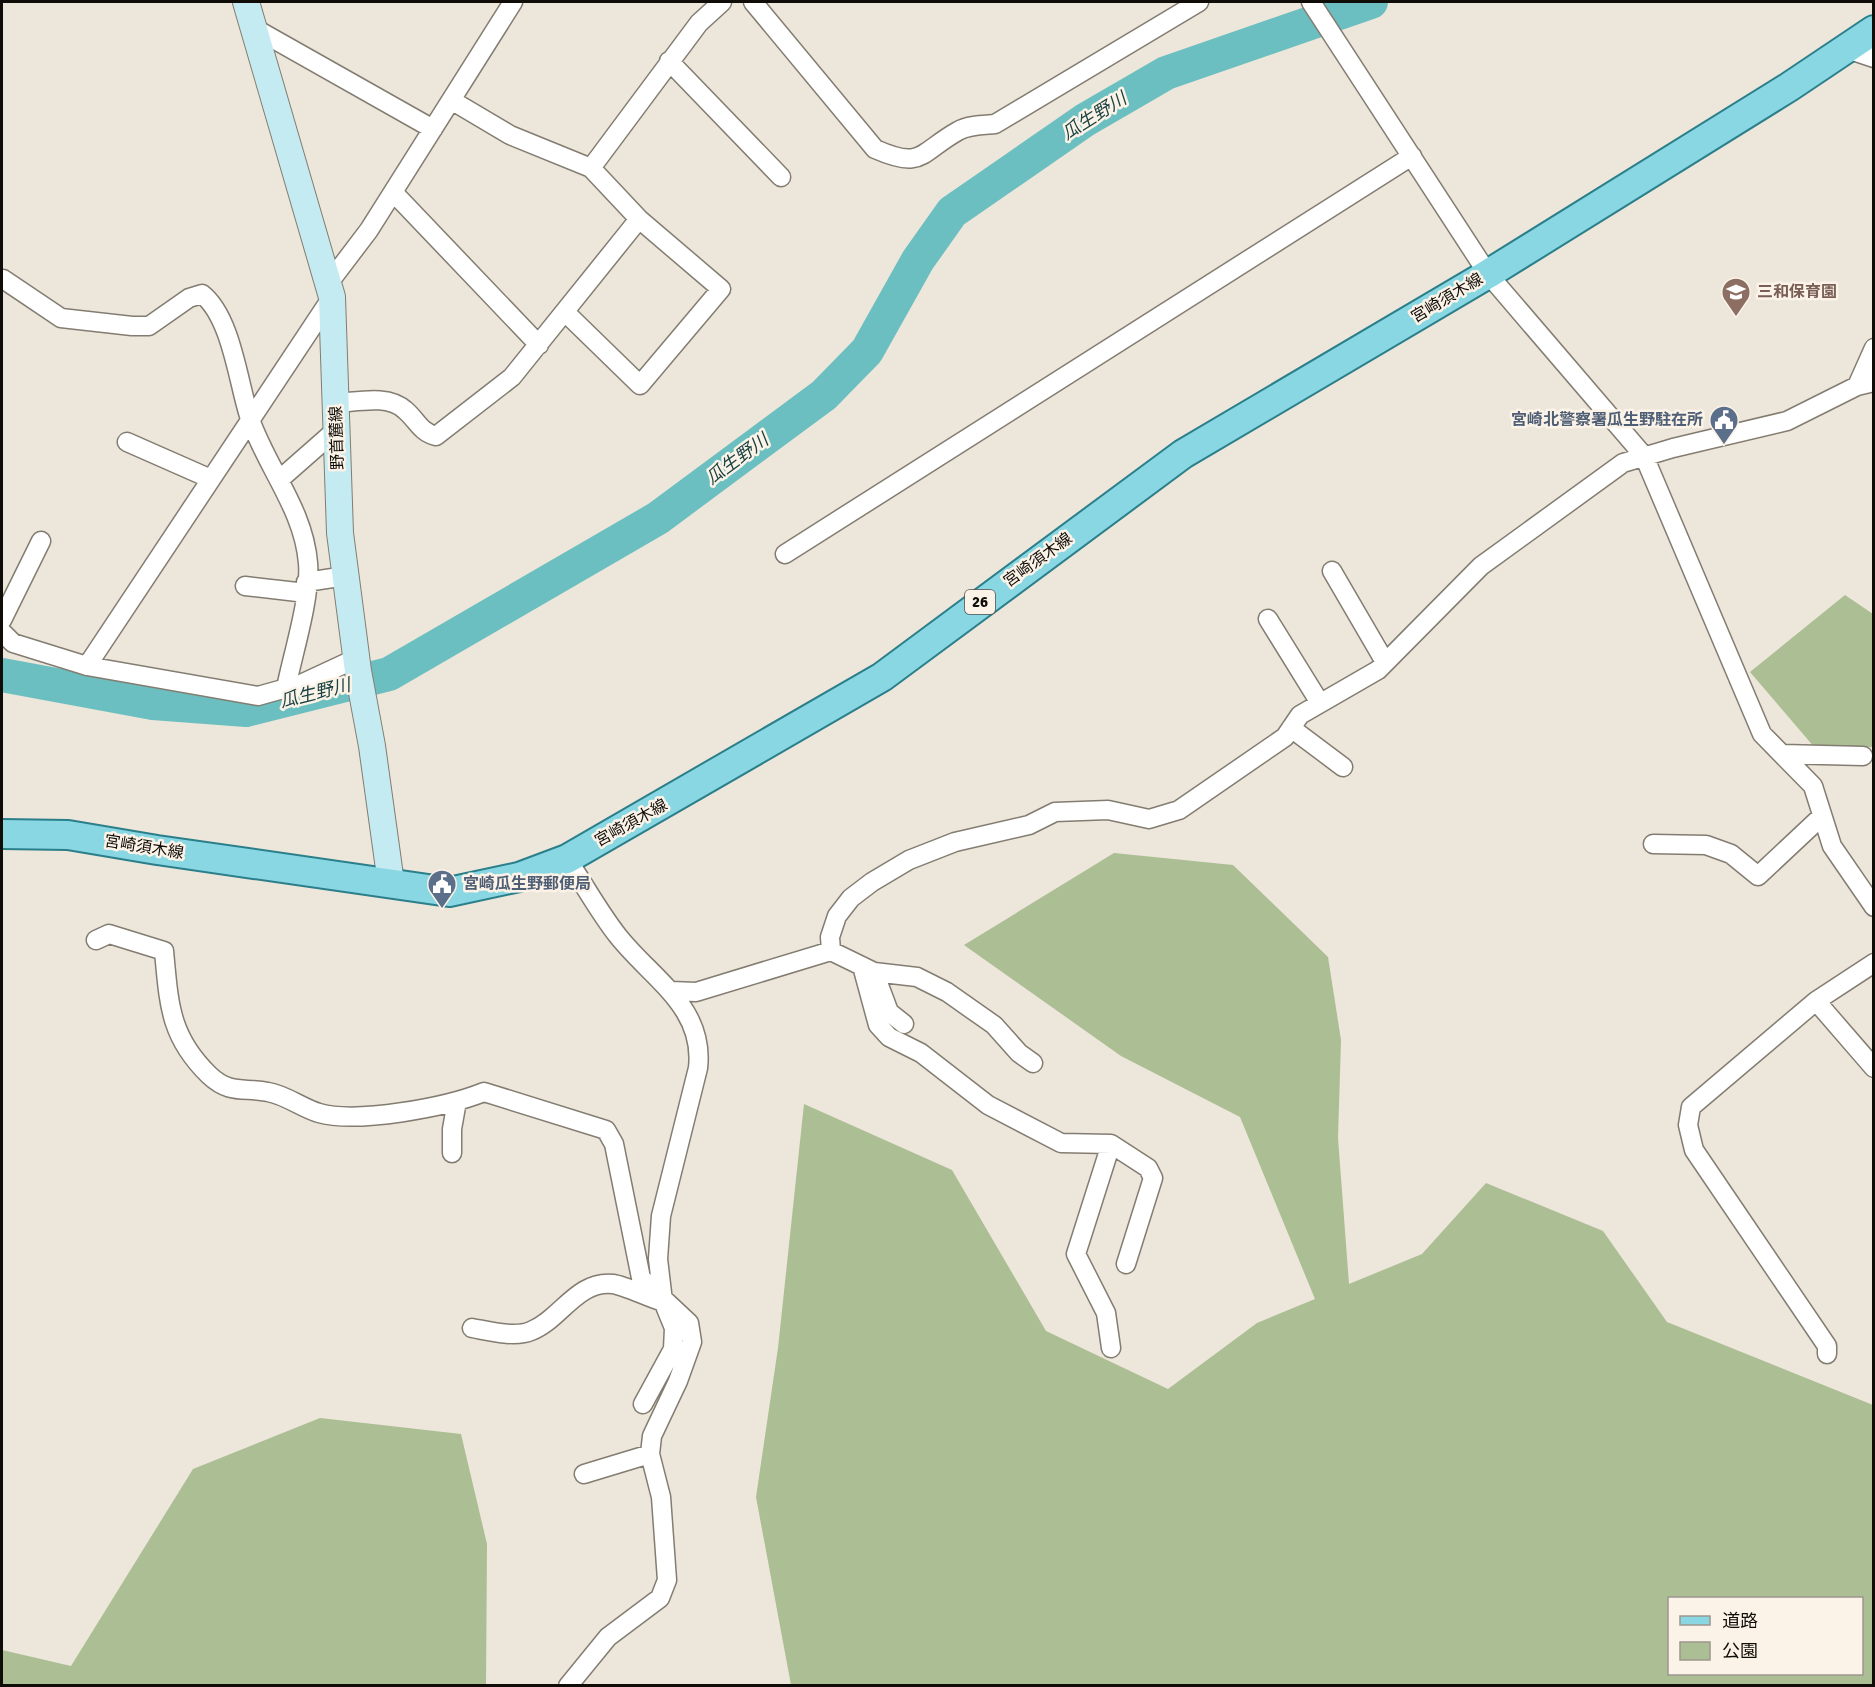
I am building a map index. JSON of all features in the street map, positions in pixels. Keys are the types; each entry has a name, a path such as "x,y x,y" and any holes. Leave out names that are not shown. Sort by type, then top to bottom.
{"main road":[{"name":"野首麓線","path":"246,2 330,291 340,533 357,664 372,746 391,883"},
{"name":"宮崎須木線","path":"2,834 68,835 449,892 519,877 567,859 882,677 1183,454 1488,274 1874,30"}],"street":[{"path":"87,666 250,420 513,2"},
{"path":"591,168 699,22 722,2"},
{"path":"753,2 875,149 898,159 918,159 960,129 995,124 1199,2"},
{"path":"1312,3 1488,274 1644,456 1762,734 1813,786 1832,846 1874,907"},
{"path":"254,28 433,129"},
{"path":"1846,49 1874,58"},
{"path":"669,61 781,177"},
{"path":"451,100 510,135 591,168 639,219 721,289 640,385 565,312"},
{"path":"785,554 1412,156"},
{"path":"393,192 539,345"},
{"path":"336,403 384,400 403,408 425,434 436,436 512,377 639,219"},
{"path":"2,281 3,279 61,318 132,326 149,326 189,298 202,294 212,302 235,359 250,420 296,515 308,563 306,588 286,688"},
{"path":"831,951 830,936 837,916 851,898 872,882 909,860 955,842 1029,825 1055,812 1108,810 1149,819 1179,810 1285,737 1300,715 1378,670 1482,566 1623,463 1787,421 1865,384 1874,348"},
{"path":"279,480 337,429"},
{"path":"127,442 211,479"},
{"path":"2,620 41,541"},
{"path":"1332,571 1385,662"},
{"path":"245,586 306,588 346,576"},
{"path":"1268,619 1320,704"},
{"path":"2,632 13,644 87,666 258,696 301,684 357,664"},
{"path":"1291,728 1343,767"},
{"path":"1782,754 1863,756"},
{"path":"1653,844 1706,845 1731,854 1758,876 1822,816"},
{"path":"567,859 618,936 671,991 695,1029 700,1047 698,1068 661,1216 658,1259 663,1301 674,1328 673,1349 643,1404"},
{"path":"96,940 109,934 164,951 170,1013 184,1043 210,1076 232,1090 269,1092 320,1114 363,1117 457,1101 484,1092 606,1130 614,1144 641,1278 689,1323 692,1342 678,1381 652,1436 650,1454 661,1497 667,1580 660,1598 608,1637 568,1686"},
{"path":"671,991 696,992 831,951 868,969 917,977 947,992 994,1025 1019,1053 1033,1063"},
{"path":"1827,1354 1827,1346 1694,1150 1688,1125 1691,1107 1816,1001 1874,963"},
{"path":"868,969 890,1012 904,1024"},
{"path":"868,969 878,1025 889,1037 921,1053 988,1106 1061,1143 1112,1144 1148,1168 1153,1178 1126,1264"},
{"path":"1816,1001 1874,1068"},
{"path":"452,1154 452,1129 457,1101"},
{"path":"1111,1348 1106,1313 1076,1254 1112,1144"},
{"path":"472,1328 498,1332 530,1332 551,1319 572,1299 591,1288 613,1284 663,1301"},
{"path":"585,1474 650,1454"}],"green space":[{"path":"1845,595 1873,614 1873,747 1815,748 1750,672"},
{"path":"1114,853 1233,865 1328,957 1341,1040 1338,1138 1349,1284 1422,1254 1486,1183 1603,1231 1667,1322 1873,1405 1873,1685 791,1685 756,1497 778,1348 804,1104 952,1170 1046,1331 1168,1389 1257,1323 1315,1299 1240,1117 1121,1056 964,945"},
{"path":"320,1418 461,1434 487,1544 486,1685 2,1685 2,1650 71,1666 193,1469"}],"waterway":[{"name":"瓜生野川","path":"2,675 153,703 246,710 389,674 658,518 824,395 867,351 918,260 952,212 1085,120 1166,73 1371,2"}],"place":[{"name":"三和保育園","path":"1736,318"},
{"name":"宮崎北警察署瓜生野駐在所","path":"1724,446"},
{"name":"宮崎瓜生野郵便局","path":"442,910"}]}
